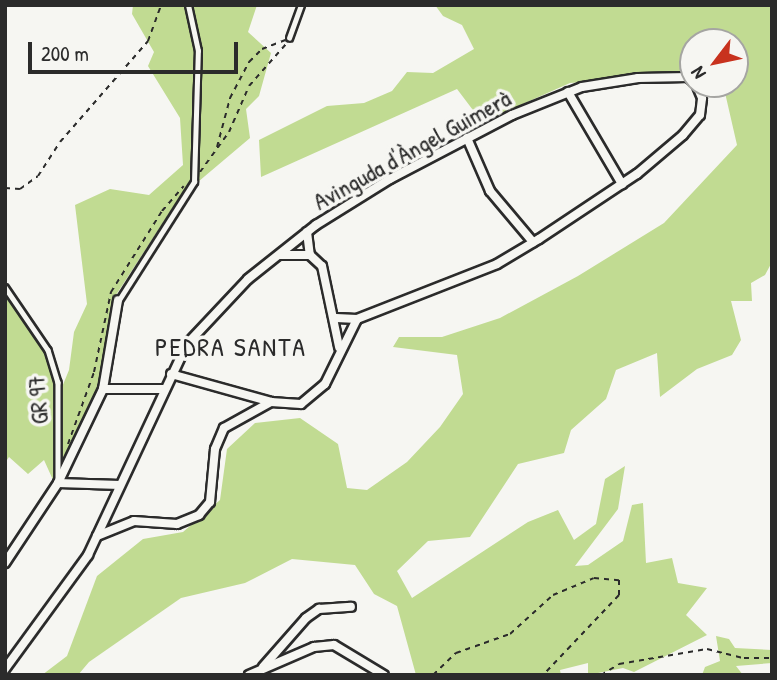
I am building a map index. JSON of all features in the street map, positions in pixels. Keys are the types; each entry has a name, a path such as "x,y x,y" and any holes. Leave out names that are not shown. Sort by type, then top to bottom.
{"street":[{"name":"Avinguda d'Àngel Guimerà","path":"5,668 27,643 97,536 172,374 204,326 248,279 307,232 390,179 467,138 568,92 638,78 679,77"},
{"path":"568,92 622,184"},
{"path":"336,318 357,319 497,264 622,184 692,125 700,115 698,98"},
{"path":"467,138 490,191 533,242"},
{"path":"307,232 310,255 326,274 336,318 339,347"},
{"path":"279,256 310,255"},
{"path":"5,563 58,483 103,389 118,300"},
{"path":"172,374 271,402 295,405 314,398 325,384 339,347 357,319"},
{"path":"103,389 163,389"},
{"path":"97,536 134,521 177,524 200,515 210,502 215,449 224,428 271,402"},
{"path":"58,483 120,485"},
{"path":"261,670 306,618 319,609 351,607"},
{"path":"249,675 314,647 334,645 384,675"}],"lane":[{"path":"118,300 194,182 198,51 188,5"},
{"path":"289,38 301,5"},
{"name":"GR 97","path":"5,287 48,350 58,382 58,483"}],"path":[{"path":"5,188 20,189 38,176 60,142 148,41 161,5"},
{"path":"217,147 230,99 249,62 262,49 289,38"},
{"path":"194,182 217,147 249,86 281,53 289,38"},
{"path":"433,675 456,653 510,634 553,595 594,578 616,577 622,591 543,675"},
{"path":"601,675 619,664 706,649 744,658 772,658"}],"green space":[{"path":"133,5 257,5 248,32 271,53 259,96 246,109 250,138 179,198 114,298 97,390 53,480 44,460 28,474 9,457 5,463 5,293 45,352 60,392 69,370 74,332 87,304 75,205 110,189 149,195 183,165 180,118 148,66 154,52 132,14"},
{"path":"435,5 772,5 772,262 765,275 751,283 752,301 731,301 741,340 732,355 697,369 660,397 657,353 616,370 606,399 571,430 564,453 518,464 470,537 428,541 397,571 412,598 528,522 558,510 574,540 596,524 605,479 625,466 618,509 575,566 588,565 623,541 632,505 643,503 646,563 672,558 678,583 707,588 686,615 707,635 634,672 623,668 588,675 588,663 560,670 561,675 416,675 397,606 374,594 355,565 292,559 245,583 181,598 89,662 78,675 42,675 67,656 97,576 143,539 183,532 220,500 227,449 255,423 300,418 338,444 347,488 367,490 407,462 440,427 463,394 457,355 393,347 399,337 442,337 500,318 578,276 664,223 737,145 726,98 749,98 749,28 679,28 679,74 570,83 482,122 457,89 261,177 259,140 327,106 364,103 392,91 407,72 433,73 474,49 462,25 443,16"},
{"path":"716,636 729,639 735,648 772,650 772,663 736,666 743,675 702,675 705,667 720,661"}],"district":[{"name":"PEDRA SANTA","path":"231,347"}]}
